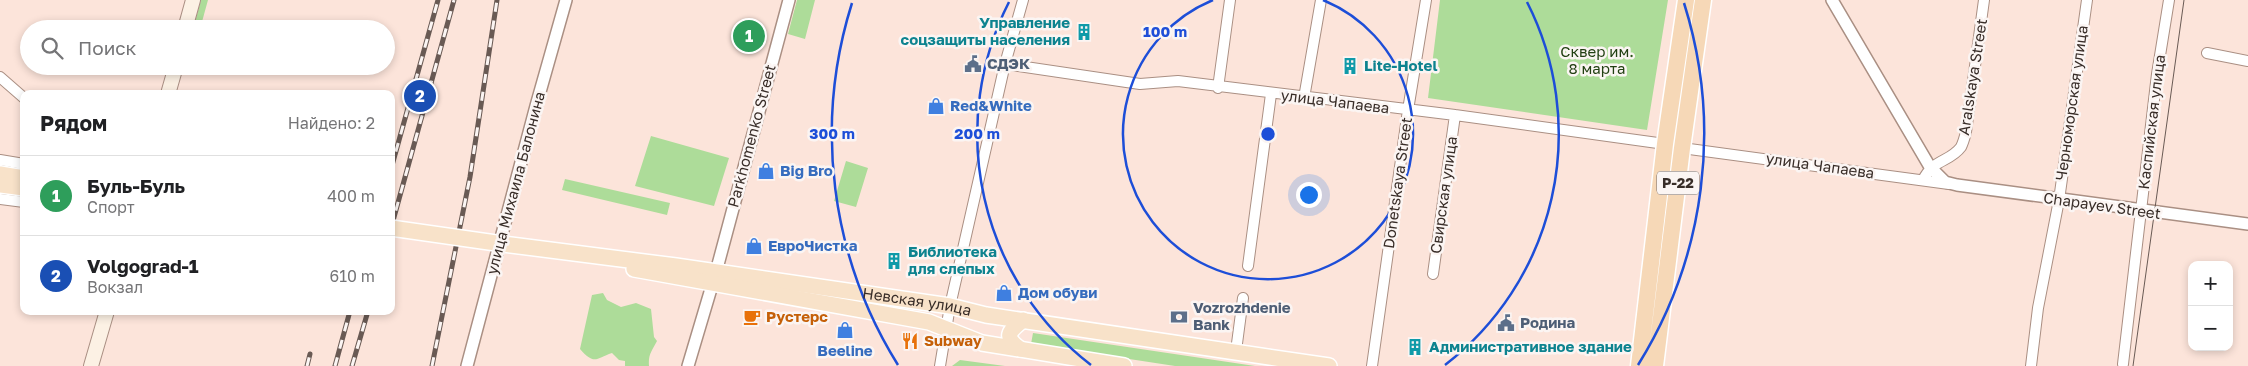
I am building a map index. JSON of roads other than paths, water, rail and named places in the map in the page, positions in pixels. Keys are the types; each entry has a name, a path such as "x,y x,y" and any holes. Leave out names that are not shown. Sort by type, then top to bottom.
{"highway":[{"name":"Р-22","path":"1639,366 1665,144 1686,0"},
{"name":"Р-22","path":"1655,366 1682,148 1704,0"}],"main road":[{"path":"187,20 193,0"},
{"path":"169,90 173,75"},
{"path":"0,174 20,177"},
{"path":"0,185 20,188"},
{"path":"395,229 503,248"},
{"path":"395,237 503,248"},
{"name":"Невская улица","path":"503,248 613,266 950,306 986,315 1328,366"},
{"name":"Невская улица","path":"714,278 913,318 947,327 982,343 1124,366"},
{"path":"91,366 106,315"},
{"path":"1020,349 1010,340 1009,335 1012,328 1023,320"}],"street":[{"name":"улица Михаила Балонина","path":"467,366 566,0"},
{"name":"Parkhomenko Street","path":"688,366 714,278 789,0"},
{"path":"940,366 950,306 1006,64 1023,0"},
{"path":"1218,88 1230,0"},
{"path":"1304,98 1321,0"},
{"name":"Donetskaya Street","path":"1372,366 1408,110 1426,0"},
{"path":"1832,0 1930,167 1945,182 1957,185"},
{"name":"Aralskaya Street","path":"1930,167 1961,147 1966,132 1984,0"},
{"name":"Черноморская улица","path":"2031,366 2036,323 2059,200 2087,0"},
{"name":"Каспийская улица","path":"2123,364 2140,211 2169,0"},
{"path":"2207,53 2248,61"},
{"name":"улица Чапаева","path":"1006,64 1140,84 1178,81 1218,88 1455,115 1665,144"},
{"path":"0,77 20,94"},
{"path":"1248,266 1271,94"},
{"name":"Свирская улица","path":"1433,274 1455,115"},
{"name":"улица Чапаева","path":"1682,148 1957,185"},
{"path":"0,160 20,163"},
{"path":"1923,180 1930,167"},
{"name":"Chapayev Street","path":"1957,185 2248,224"},
{"path":"0,199 20,202"},
{"path":"1236,351 1243,298"}],"tram line":[{"path":"2133,366 2184,0"}],"railway":[{"path":"395,155 438,0"},
{"path":"395,214 454,0"},
{"path":"432,366 470,177 497,0"},
{"path":"335,366 349,315"},
{"path":"352,366 367,315"},
{"path":"307,366 310,354"}],"place":[{"name":"Управление соцзащиты населения","path":"1084,32"},
{"name":"Буль-Буль","path":"749,36"},
{"name":"СДЭК","path":"973,64"},
{"name":"Lite-Hotel","path":"1350,66"},
{"name":"Volgograd-1","path":"420,96"},
{"name":"Red&White","path":"936,106"},
{"name":"Big Bro","path":"766,171"},
{"name":"ЕвроЧистка","path":"754,246"},
{"name":"Библиотека для слепых","path":"894,261"},
{"name":"Дом обуви","path":"1004,293"},
{"name":"Рустерс","path":"752,317"},
{"name":"Vozrozhdenie Bank","path":"1179,317"},
{"name":"Родина","path":"1506,323"},
{"name":"Beeline","path":"845,330"},
{"name":"Subway","path":"910,341"},
{"name":"Административное здание","path":"1415,347"}],"park label":[{"name":"Сквер им. 8 марта","path":"1597,60"}]}
